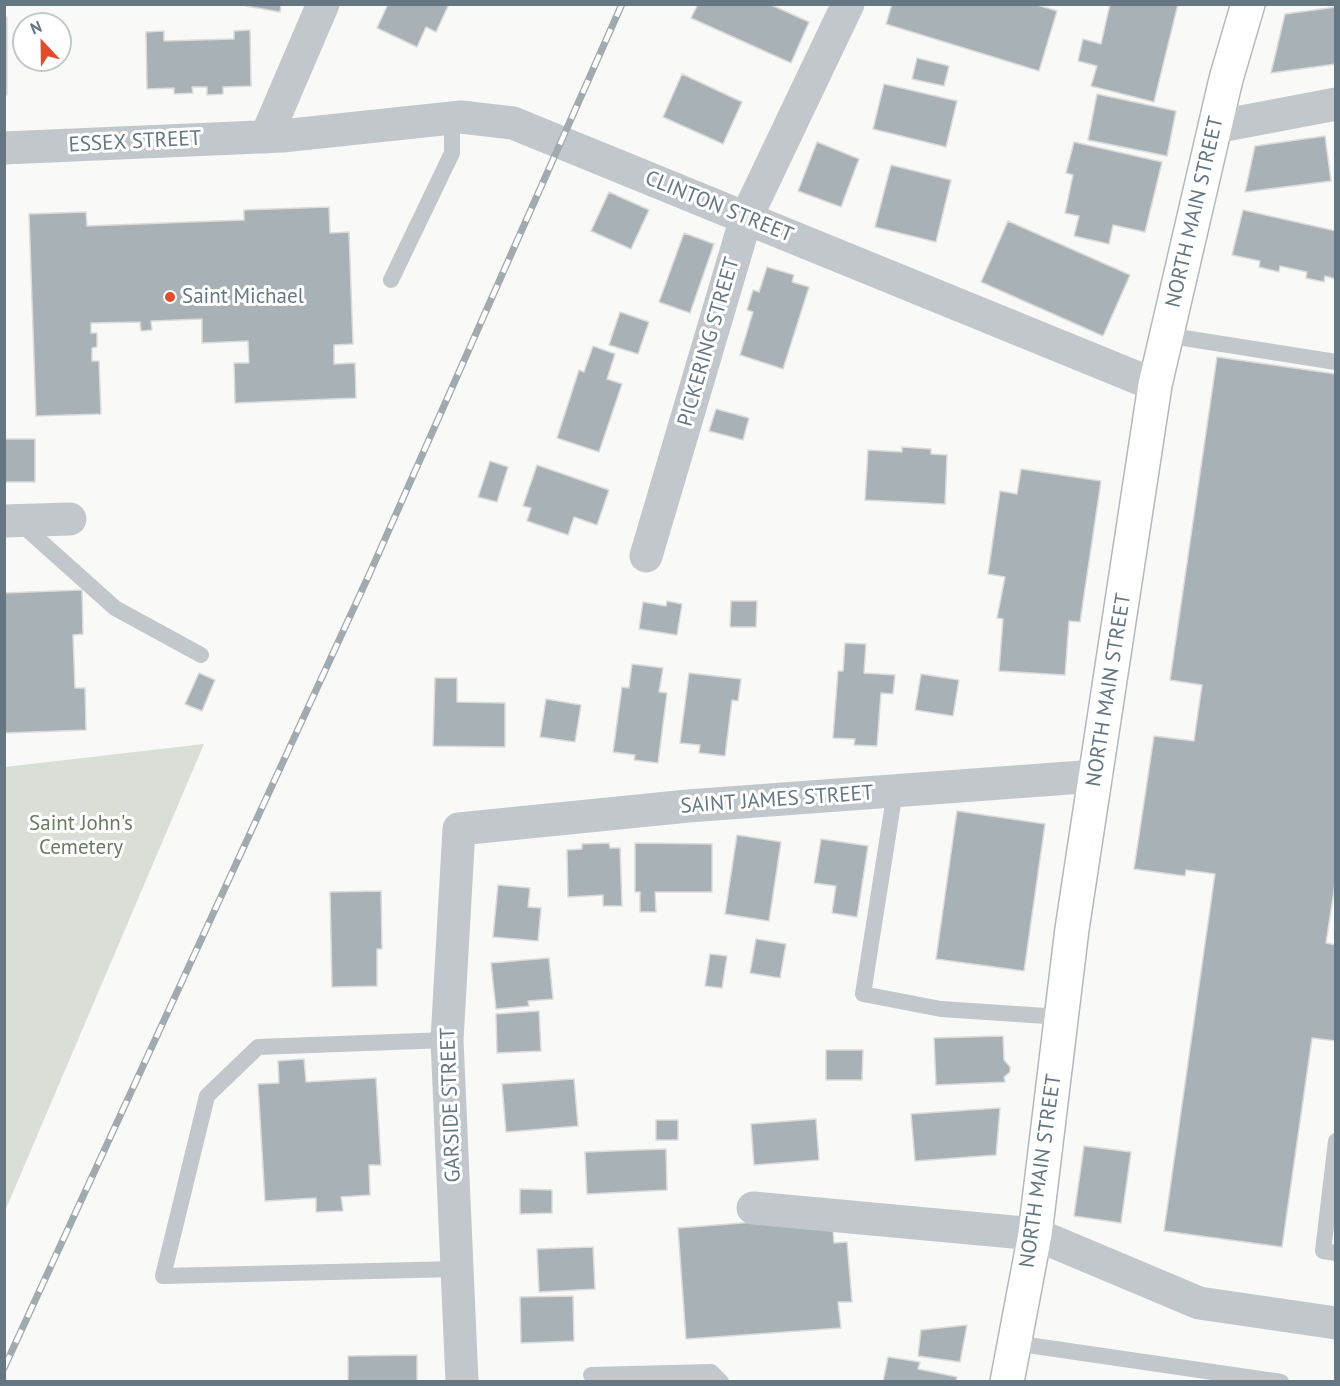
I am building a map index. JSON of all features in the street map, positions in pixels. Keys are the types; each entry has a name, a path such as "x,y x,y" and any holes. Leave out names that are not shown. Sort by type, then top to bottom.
{"main road":[{"name":"NORTH MAIN STREET","path":"1007,1382 1035,1234 1072,929 1155,385 1226,79 1248,4"}],"street":[{"path":"266,136 323,4"},
{"name":"PICKERING STREET","path":"646,555 746,218 848,4"},
{"path":"1215,127 1335,104"},
{"name":"CLINTON STREET","path":"266,136 461,117 513,123 1155,385"},
{"name":"ESSEX STREET","path":"4,148 266,136"},
{"path":"11,521 70,519"},
{"name":"SAINT JAMES STREET","path":"459,829 688,806 1096,776"},
{"name":"GARSIDE STREET","path":"459,829 447,1041 462,1382"},
{"path":"753,1208 1035,1234 1199,1304 1335,1323"}],"lane":[{"path":"391,280 452,153 452,118"},
{"path":"1166,335 1335,362"},
{"path":"11,521 115,608 201,655"},
{"path":"895,791 863,994 941,1009 1061,1017"},
{"path":"447,1041 258,1047 207,1096 163,1276 457,1269"},
{"path":"1335,1141 1332,1201 1323,1251 1335,1253"},
{"path":"1014,1343 1281,1382"},
{"path":"591,1375 711,1372 721,1382"}],"green space":[{"name":"Saint John's Cemetery","path":"204,744 5,1211 5,767"}],"building":[{"path":"246,4 281,4 280,12 246,6"},
{"path":"388,4 449,4 436,32 426,27 417,47 377,28"},
{"path":"698,4 769,4 809,22 791,63 691,18"},
{"path":"892,4 1034,4 1057,11 1039,71 886,24"},
{"path":"1110,4 1178,4 1154,102 1091,86 1097,66 1078,61 1083,39 1101,44"},
{"path":"1336,7 1336,64 1271,73 1285,14"},
{"path":"4,17 7,17 7,95 4,95"},
{"path":"250,30 251,86 223,87 223,94 207,95 207,87 192,87 193,93 174,94 174,88 147,89 146,32 164,31 164,41 234,39 234,31"},
{"path":"917,58 949,66 944,86 912,79"},
{"path":"682,74 742,102 723,144 663,117"},
{"path":"884,84 957,101 946,147 873,129"},
{"path":"1097,94 1176,111 1167,156 1088,140"},
{"path":"1325,136 1331,181 1245,192 1255,146"},
{"path":"817,142 859,159 841,207 798,191"},
{"path":"1074,142 1162,162 1145,232 1113,225 1109,244 1074,236 1079,216 1065,213 1073,175 1066,173"},
{"path":"891,165 951,180 936,242 875,227"},
{"path":"609,192 649,210 631,249 591,231"},
{"path":"329,207 330,233 349,232 353,344 334,345 334,364 355,363 356,398 235,403 234,363 249,363 248,341 202,343 202,319 151,321 152,330 141,331 140,322 91,323 91,333 97,333 97,347 92,348 92,361 99,361 101,414 36,416 29,214 86,212 87,226 244,220 244,210"},
{"path":"1243,210 1336,231 1336,279 1325,276 1324,282 1306,278 1307,272 1280,266 1279,272 1259,267 1260,261 1232,255"},
{"path":"1008,221 1130,275 1103,336 981,282"},
{"path":"684,233 714,244 690,313 659,302"},
{"path":"767,267 794,275 792,282 809,287 783,369 740,355 753,312 747,310 753,290 759,292"},
{"path":"620,312 649,322 638,354 609,345"},
{"path":"593,346 615,354 607,379 622,384 599,452 557,438 579,370 584,372"},
{"path":"1217,357 1336,374 1336,877 1326,943 1336,945 1336,1041 1312,1038 1282,1247 1164,1231 1215,874 1186,870 1185,876 1134,869 1154,736 1194,741 1202,685 1170,680"},
{"path":"716,409 749,418 743,440 709,431"},
{"path":"4,439 35,439 35,482 4,482"},
{"path":"902,447 931,449 931,454 947,455 945,504 865,500 868,450 902,452"},
{"path":"490,461 508,467 497,502 478,497"},
{"path":"537,465 609,490 597,525 574,517 568,535 527,521 531,508 523,506"},
{"path":"1021,469 1101,481 1080,622 1069,621 1065,675 999,671 1003,619 997,618 1005,577 988,574 1000,491 1017,494"},
{"path":"82,590 83,634 73,635 75,688 85,688 86,730 4,733 4,593"},
{"path":"667,601 682,604 677,635 639,629 643,602 666,606"},
{"path":"731,601 757,601 756,627 730,627"},
{"path":"845,643 866,644 864,673 895,675 893,694 881,693 877,746 854,745 855,739 833,738 838,671 843,671"},
{"path":"632,664 663,668 659,692 667,693 658,763 634,760 635,755 613,752 622,687 629,688"},
{"path":"199,673 215,680 202,711 185,704"},
{"path":"689,673 741,679 738,701 732,700 725,756 699,753 700,745 680,743"},
{"path":"921,674 959,680 953,716 915,710"},
{"path":"435,678 457,678 457,702 505,703 505,747 433,746"},
{"path":"546,699 581,705 575,742 540,737"},
{"path":"957,811 1045,824 1024,971 936,959"},
{"path":"737,835 781,842 769,921 725,914"},
{"path":"821,839 868,846 857,917 832,913 836,886 814,883"},
{"path":"609,843 610,848 620,848 622,906 603,906 603,895 568,897 567,850 582,849 582,844"},
{"path":"635,843 712,844 712,892 655,892 656,912 640,912 640,892 635,892"},
{"path":"498,885 530,888 528,907 541,908 538,941 493,937"},
{"path":"381,891 382,949 377,949 377,986 332,987 330,892"},
{"path":"756,939 786,944 780,978 750,973"},
{"path":"710,954 727,956 722,988 705,986"},
{"path":"549,958 553,999 528,1001 529,1006 496,1009 491,963"},
{"path":"539,1011 541,1051 497,1053 496,1014"},
{"path":"1003,1036 1004,1060 1010,1067 1010,1072 1004,1077 1005,1082 936,1085 934,1038"},
{"path":"826,1050 863,1050 862,1080 826,1080"},
{"path":"304,1059 306,1082 376,1078 381,1165 369,1165 370,1195 341,1197 343,1211 316,1212 316,1198 265,1201 258,1084 279,1083 278,1061"},
{"path":"574,1079 578,1126 506,1132 502,1084"},
{"path":"1000,1108 996,1155 915,1161 911,1114"},
{"path":"816,1119 819,1160 754,1165 751,1124"},
{"path":"656,1120 678,1120 678,1140 656,1140"},
{"path":"1084,1146 1131,1152 1121,1223 1074,1216"},
{"path":"666,1149 667,1190 587,1194 585,1152"},
{"path":"520,1189 552,1190 552,1213 520,1214"},
{"path":"832,1216 834,1243 847,1242 852,1302 838,1302 841,1328 686,1339 678,1228"},
{"path":"593,1247 595,1289 539,1292 537,1249"},
{"path":"573,1296 574,1341 521,1343 520,1297"},
{"path":"967,1325 960,1362 918,1356 921,1330"},
{"path":"417,1355 417,1382 348,1382 348,1356"},
{"path":"888,1357 920,1362 918,1369 957,1377 956,1382 883,1382"}],"railway":[{"path":"4,1368 369,575 622,4"}],"place":[{"name":"Saint Michael","path":"170,297"}]}
